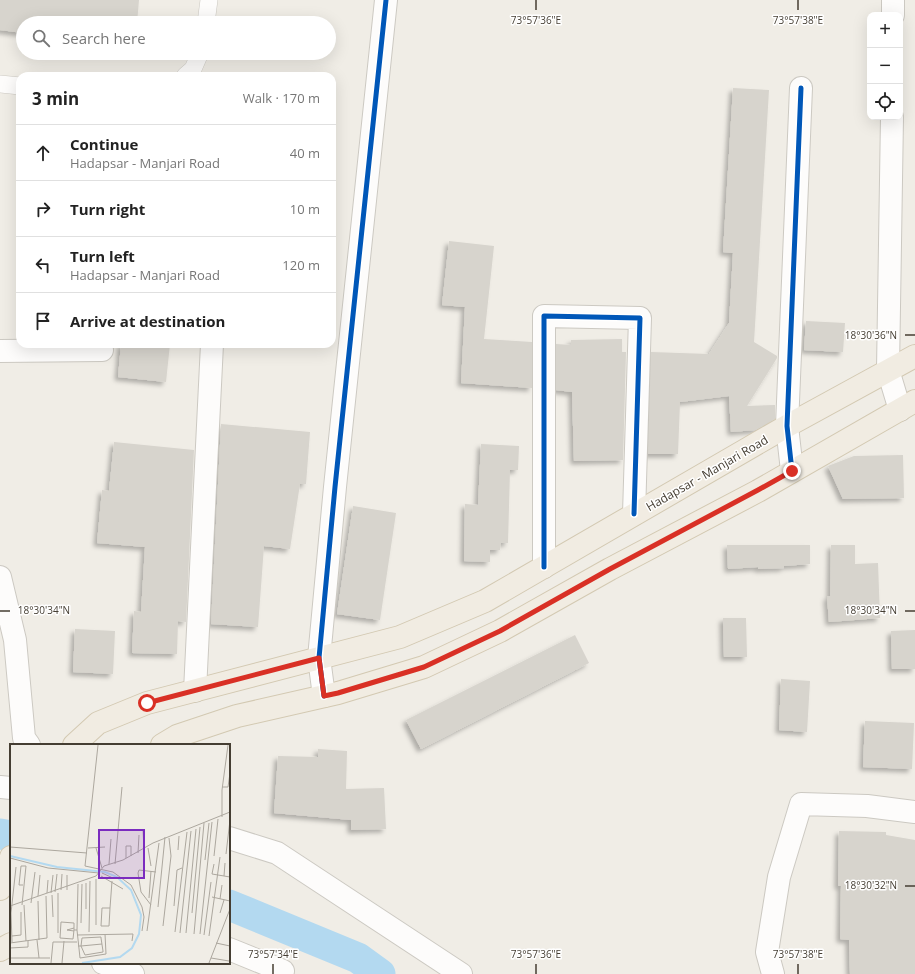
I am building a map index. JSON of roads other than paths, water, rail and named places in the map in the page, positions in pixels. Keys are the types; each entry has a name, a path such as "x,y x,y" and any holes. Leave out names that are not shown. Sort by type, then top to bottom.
{"main road":[{"name":"Hadapsar - Manjari Road","path":"75,744 98,723 147,703 400,637 485,601 787,426 915,356"},
{"path":"164,744 177,736 237,716 338,693 424,667 500,631 610,569 758,490 907,406"},
{"path":"1,884 10,861"},
{"path":"0,950 10,945"}],"street":[{"path":"324,696 319,658 335,487 386,0"},
{"path":"893,0 893,12"},
{"path":"792,471 787,426 801,88"},
{"path":"892,120 888,370 907,406"},
{"path":"544,567 544,316 640,318 634,514"},
{"path":"195,691 212,348"},
{"path":"0,351 102,350"},
{"path":"0,577 16,640 24,738 28,744"},
{"path":"0,787 10,788"},
{"path":"773,974 768,952 779,877 801,804 867,806 915,812"},
{"path":"230,838 277,853 461,974"},
{"path":"230,949 284,971"},
{"path":"106,964 133,974"}],"lane":[{"path":"207,16 209,0"},
{"path":"190,72 193,69 197,60"},
{"path":"0,84 16,86"}],"waterway":[{"path":"0,834 10,836"},
{"path":"230,905 358,958 380,974"}]}
